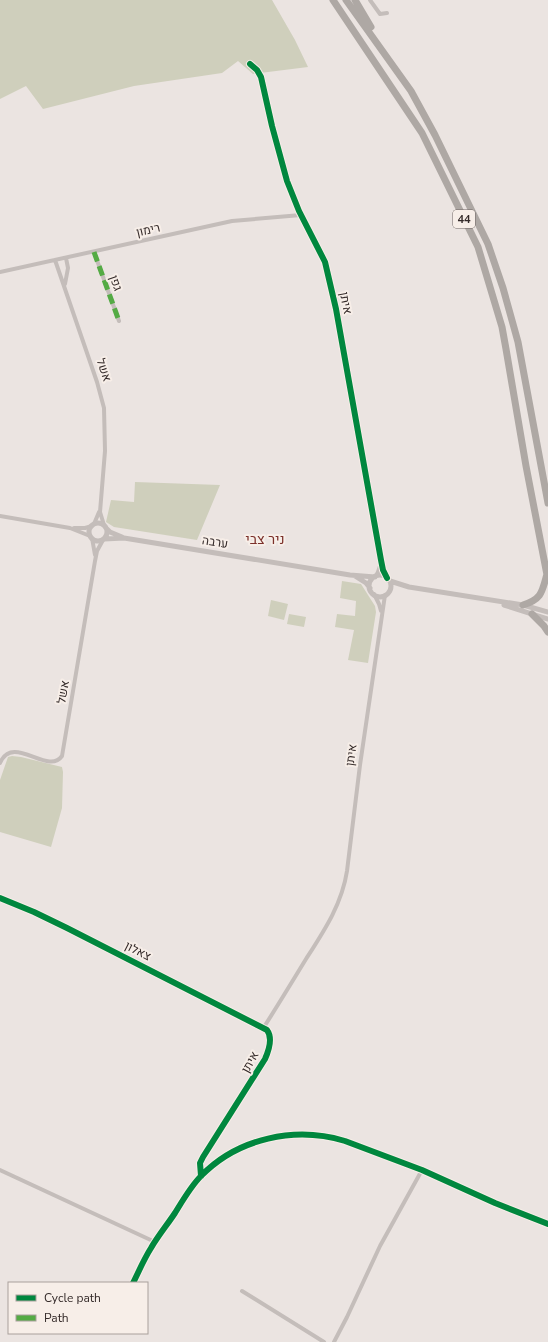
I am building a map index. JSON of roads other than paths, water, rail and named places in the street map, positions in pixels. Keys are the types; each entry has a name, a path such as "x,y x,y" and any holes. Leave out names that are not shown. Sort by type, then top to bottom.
{"highway":[{"name":"44","path":"333,0 422,133 478,247 502,327 526,466 548,577"},
{"name":"44","path":"346,0 411,91 435,135 488,244 503,288 518,342 548,503"},
{"path":"355,0 396,69"},
{"path":"523,605 540,596 548,577"},
{"path":"532,614 548,632"}],"street":[{"path":"370,0 380,14 387,13"},
{"name":"איתן","path":"250,64 257,70 261,77 277,147 287,181 301,215 328,270 381,560 383,570 388,580"},
{"name":"רימון","path":"0,272 232,221 301,215"},
{"name":"גפן","path":"94,252 119,321"},
{"name":"אשל","path":"66,258 68,268 65,284 66,290"},
{"name":"אשל","path":"55,260 99,388 104,408 105,451 100,508 93,525"},
{"name":"אשל","path":"100,508 105,527"},
{"path":"0,516 70,528 85,528 99,523 105,527 107,533 103,540 97,541 70,528"},
{"path":"91,537 89,531 93,525"},
{"name":"ערבה","path":"105,527 110,532 124,538 350,574 375,576"},
{"name":"אשל","path":"91,537 95,561"},
{"name":"ערבה","path":"103,540 124,538"},
{"name":"אשל","path":"0,763 5,756 12,752 22,753 52,762 58,760 62,756 95,561 97,551 103,540"},
{"name":"איתן","path":"375,576 380,567 381,560"},
{"name":"ערבה","path":"350,574 366,583 370,588"},
{"path":"409,588 396,589 378,596 374,594 370,588 370,582 375,576 382,575 388,580 409,588 523,605 548,612"},
{"path":"386,594 390,589 388,580"},
{"name":"איתן","path":"374,594 379,604 381,615"},
{"name":"איתן","path":"201,1176 200,1163 203,1157 259,1070 268,1052 270,1040 269,1032 264,1027 323,932 334,912 343,888 347,871 357,784 381,615 386,594"},
{"path":"488,600 548,619"},
{"name":"צאלון","path":"0,898 60,925 264,1027"},
{"path":"135,1282 155,1242 201,1176 222,1159 244,1147 274,1137 299,1134 321,1135 344,1140 422,1170 548,1224"},
{"path":"0,1170 155,1242"},
{"path":"334,1342 380,1246 422,1170"},
{"path":"242,1291 324,1342"}],"district":[{"name":"ניר צבי","path":"265,539"}]}
